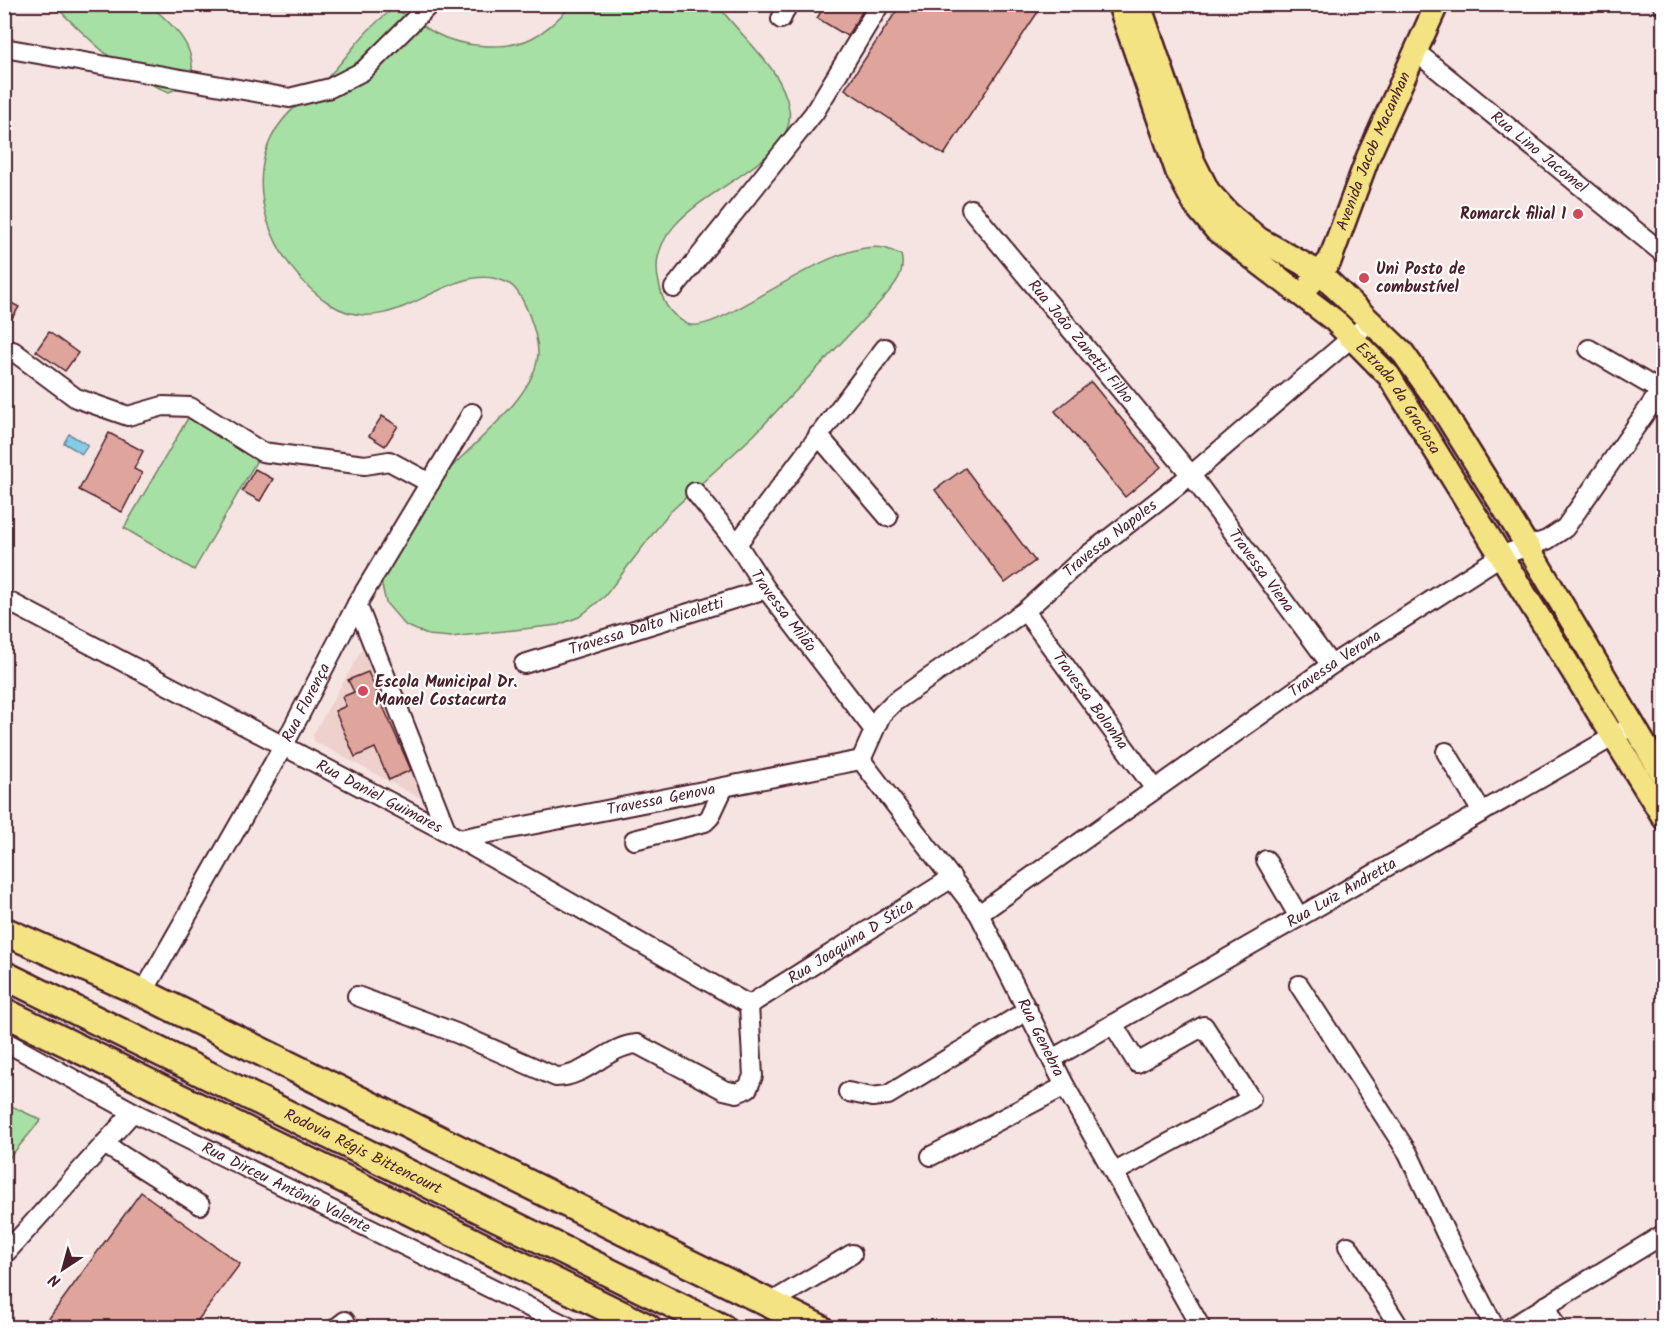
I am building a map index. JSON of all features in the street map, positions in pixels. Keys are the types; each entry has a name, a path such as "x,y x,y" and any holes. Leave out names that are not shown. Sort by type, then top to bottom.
{"highway":[{"path":"4,931 143,993 819,1328"},
{"name":"Rodovia Régis Bittencourt","path":"4,975 722,1328"},
{"name":"Rodovia Régis Bittencourt","path":"4,1012 648,1328"}],"main road":[{"name":"Estrada da Graciosa","path":"1119,4 1177,171 1195,205 1216,230 1301,292 1354,338 1389,376 1502,555 1623,731 1664,777"},
{"name":"Estrada da Graciosa","path":"1139,4 1193,161 1208,191 1228,213 1259,239 1320,273 1371,321 1409,362 1528,547 1623,731 1664,818"},
{"name":"Avenida Jacob Macanhan","path":"1301,292 1330,260 1368,157 1437,4"}],"street":[{"path":"4,48 290,98 330,88 363,71 430,4"},
{"path":"674,288 814,113 880,4"},
{"name":"Rua Lino Jacomel","path":"1415,51 1664,254"},
{"name":"Rua João Zanetti Filho","path":"971,210 1191,475"},
{"name":"Travessa Napoles","path":"861,760 881,715 893,703 1025,611 1080,561 1191,475 1354,338 1371,321"},
{"path":"737,544 885,348"},
{"path":"1589,349 1662,390"},
{"path":"13,351 76,398 128,416 163,406 190,407 262,452 365,465 389,461 430,483"},
{"name":"Travessa Verona","path":"979,914 1330,665 1502,555 1547,540 1564,528 1662,390"},
{"name":"Rua Florença","path":"143,993 284,745 357,604 472,413"},
{"path":"818,435 888,517"},
{"name":"Travessa Viena","path":"1191,475 1330,665"},
{"name":"Travessa Milão","path":"695,492 737,544 766,589 874,730"},
{"name":"Travessa Dalto Nicoletti","path":"524,664 766,589"},
{"name":"Rua Daniel Guimares","path":"4,599 453,835 749,1005"},
{"path":"357,604 453,835"},
{"name":"Travessa Bolonha","path":"1025,611 1155,789"},
{"name":"Rua Luiz Andretta","path":"1052,1059 1623,731"},
{"path":"1446,752 1482,812"},
{"name":"Travessa Genova","path":"453,835 861,760"},
{"name":"Rua Genebra","path":"861,760 979,914 1065,1086 1201,1328"},
{"path":"634,840 705,822 710,817 724,787"},
{"path":"1266,860 1299,917"},
{"name":"Rua Joaquina D Stica","path":"749,1005 952,878"},
{"path":"1299,985 1408,1153 1446,1234 1495,1328"},
{"path":"357,996 456,1033 556,1077 570,1077 625,1045 637,1044 724,1090 737,1093 748,1088 753,1076 749,1005"},
{"path":"848,1092 872,1097 888,1095 1028,1010"},
{"path":"1113,1024 1137,1063 1204,1026 1251,1099 1115,1172"},
{"name":"Rua Dirceu Antônio Valente","path":"4,1041 133,1112 571,1328"},
{"path":"931,1156 1065,1086"},
{"path":"4,1256 133,1112"},
{"path":"104,1144 200,1206"},
{"path":"1510,1328 1664,1234"},
{"path":"1348,1246 1400,1328"},
{"path":"770,1303 852,1254"},
{"path":"1545,1306 1557,1328"},
{"path":"336,1328 345,1321 349,1328"}],"shaded area":[{"name":"Escola Municipal Dr. Manoel Costacurta","path":"364,646 427,794 422,799 314,741 313,735"}],"green space":[{"path":"54,5 150,5 176,30 188,49 192,71 190,84 169,92 136,76 107,54"},
{"path":"571,5 718,5 770,67 785,94 789,109 786,132 770,153 693,208 672,229 659,254 659,283 662,296 667,306 679,319 685,323 699,325 720,318 803,272 860,249 884,248 901,255 902,269 892,288 878,304 754,435 668,514 605,596 579,617 558,625 451,637 428,635 405,625 386,603 381,581 429,492 494,426 525,389 534,371 538,353 536,336 529,315 525,304 514,288 508,283 486,277 465,280 400,308 378,314 354,314 330,304 310,288 292,268 278,245 267,221 262,195 262,169 269,144 282,121 323,82 365,33 392,10 404,14 431,31 458,42 497,46 522,42 538,35 563,15"},
{"path":"188,418 257,460 194,570 124,528"},
{"path":"5,1103 41,1120 5,1163"}],"water":[{"path":"69,434 88,445 82,454 64,443"}],"building":[{"path":"826,4 867,4 847,36 817,18"},
{"path":"901,4 1043,4 944,155 845,89"},
{"path":"4,299 19,307 4,331"},
{"path":"49,332 78,353 65,371 36,351"},
{"path":"1091,382 1161,467 1125,497 1055,411"},
{"path":"382,416 398,426 385,446 369,436"},
{"path":"109,433 143,451 134,469 142,473 122,512 79,490"},
{"path":"965,468 1035,561 1005,583 935,490"},
{"path":"255,469 273,479 260,501 242,491"},
{"path":"368,672 411,770 389,780 375,748 355,757 335,711 346,706 342,697 354,692 348,680"},
{"path":"141,1192 240,1264 192,1328 42,1328"}],"place":[{"name":"Romarck filial 1","path":"1578,214"},
{"name":"Uni Posto de combustível","path":"1364,278"},
{"name":"Escola Municipal Dr. Manoel Costacurta","path":"363,691"}]}
